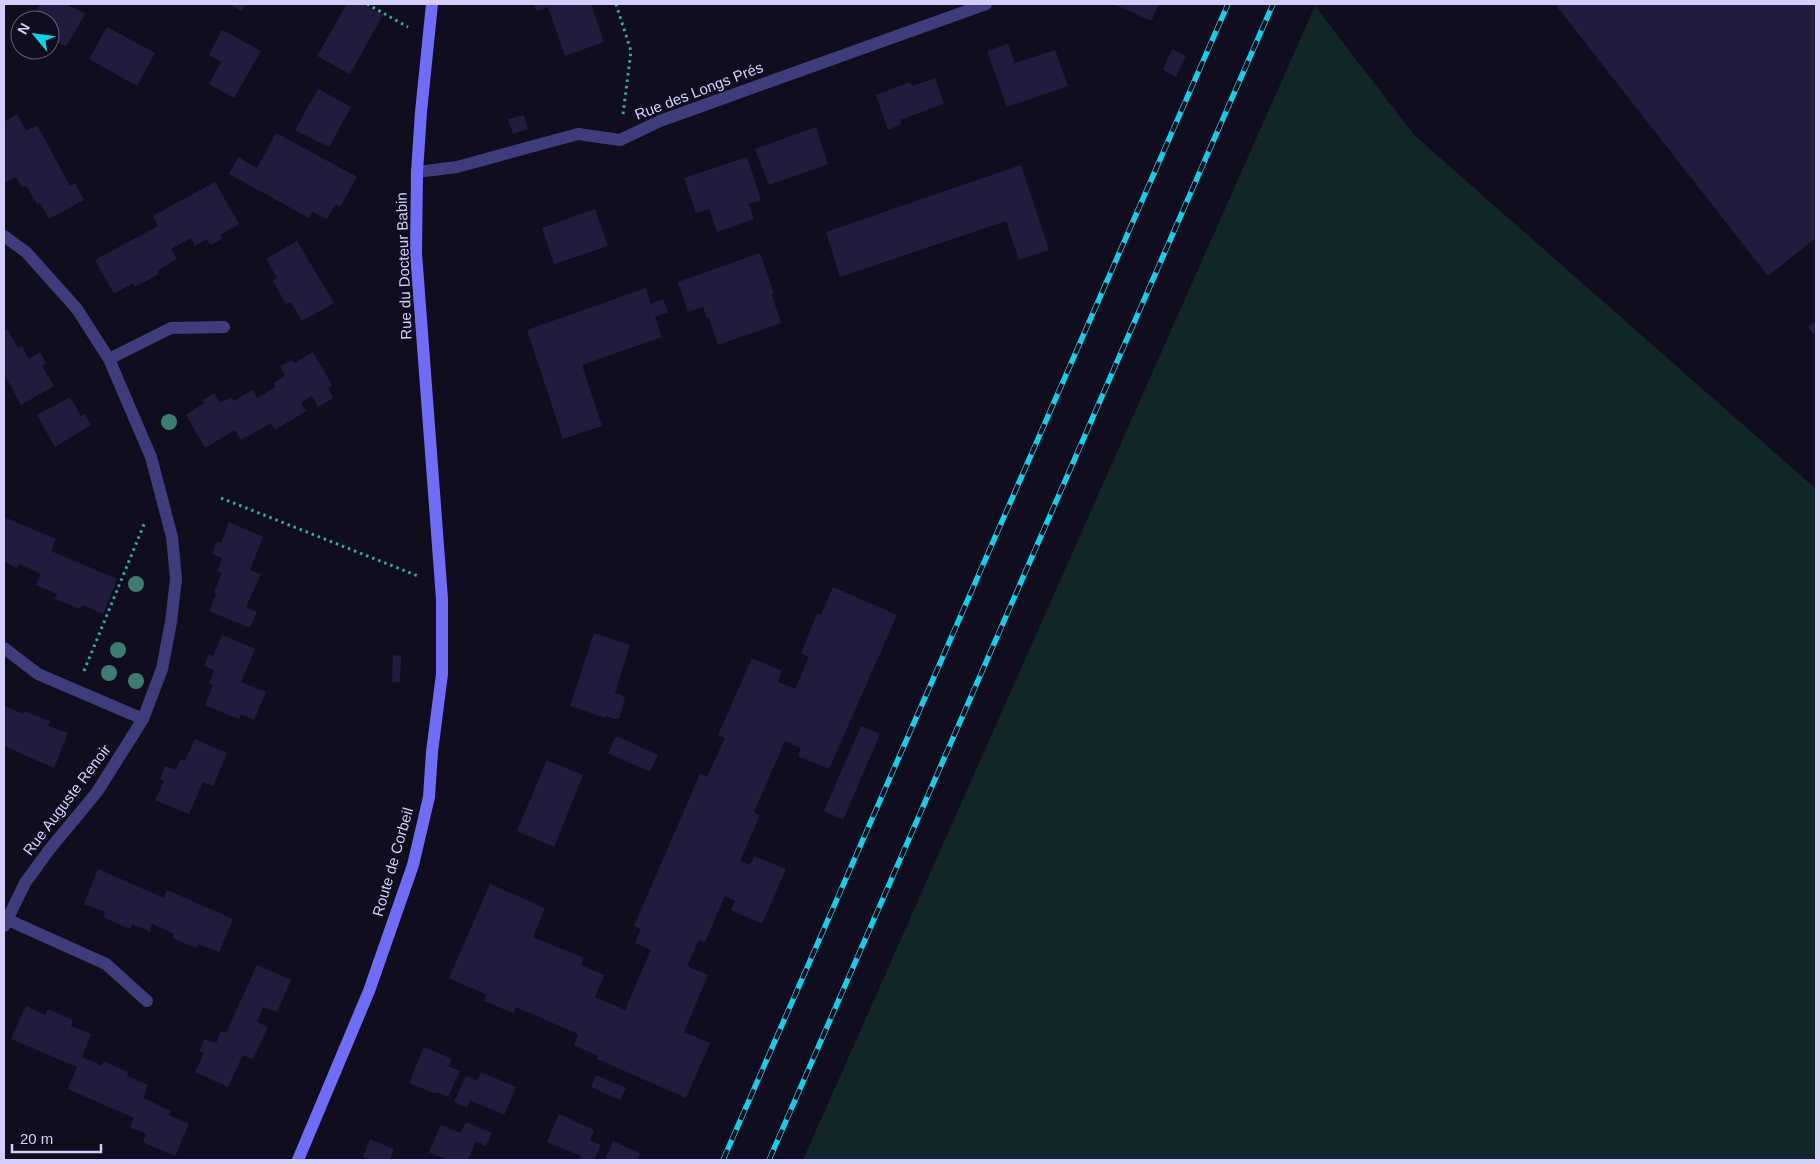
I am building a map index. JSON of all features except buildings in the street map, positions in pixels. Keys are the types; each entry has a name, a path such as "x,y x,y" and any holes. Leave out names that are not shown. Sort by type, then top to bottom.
{"main road":[{"name":"Rue du Docteur Babin","path":"432,4 417,172 416,253 435,497"},
{"name":"Route de Corbeil","path":"298,1160 369,991 412,865 429,798 432,752 442,674 441,585 435,497"}],"street":[{"name":"Rue des Longs Prés","path":"620,140 660,121 986,4"},
{"path":"417,172 457,167 578,134 620,140"},
{"name":"Rue Auguste Renoir","path":"4,236 26,252 77,310 109,359 151,457 172,537 176,579 171,622 162,670 143,719 97,792 49,850 25,883 5,923"},
{"path":"109,359 171,328 224,327"},
{"path":"4,648 38,674 143,719"},
{"path":"5,923 106,964 147,1001"}],"path":[{"path":"367,4 428,38"},
{"path":"616,4 631,51 620,140"},
{"path":"76,690 149,513 163,498"},
{"path":"221,498 441,585"}],"green space":[{"path":"1315,6 1414,135 1816,489 1816,1160 803,1160"}],"railway":[{"path":"723,1160 1228,4"},
{"path":"769,1160 1273,4"}]}
